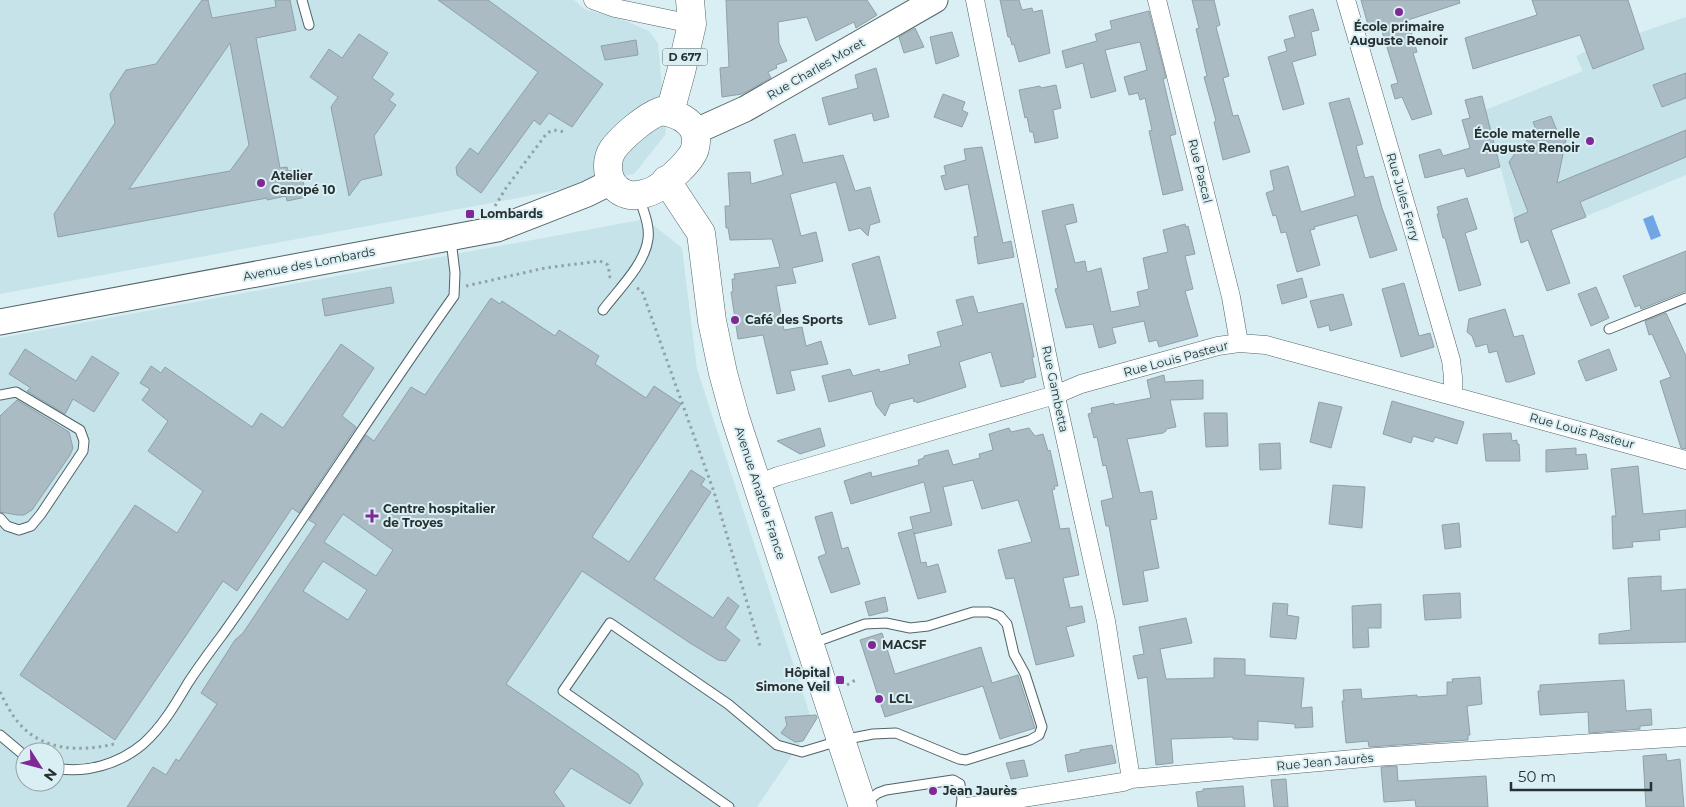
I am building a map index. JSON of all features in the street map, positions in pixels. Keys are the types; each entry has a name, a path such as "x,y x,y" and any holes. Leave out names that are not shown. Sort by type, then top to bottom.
{"main road":[{"name":"D 677","path":"670,112 681,72 691,12"},
{"path":"661,111 670,112 684,118 694,132 696,148 692,155 687,162 656,189 632,195 619,191 612,182 608,172 608,163 612,150 650,115 661,111"},
{"name":"Avenue Anatole France","path":"666,180 701,233 712,321 723,373 809,645 863,806"}],"street":[{"path":"593,0 615,8 691,12"},
{"name":"Rue Gambetta","path":"975,0 1056,395 1106,621 1131,779"},
{"name":"Rue Pascal","path":"1157,0 1231,296 1239,343"},
{"name":"Rue Jules Ferry","path":"1346,0 1451,360 1453,396"},
{"name":"Rue Charles Moret","path":"694,132 745,109 931,1"},
{"name":"Avenue des Lombards","path":"0,322 497,229 587,194 612,182"},
{"name":"Rue Louis Pasteur","path":"757,484 787,473 1056,395 1081,384 1218,346 1239,343 1266,345 1686,460"},
{"name":"Rue Jean Jaurès","path":"967,807 1123,782 1131,779 1376,757 1686,737"}],"lane":[{"path":"302,0 309,25"},
{"path":"603,310 644,257 649,237 639,194"},
{"path":"65,770 90,769 115,762 142,744 162,725 196,672 253,592 454,296 456,273 450,238"},
{"path":"1609,329 1686,298"},
{"path":"0,395 16,392 80,430 84,441 83,451 31,526 19,530 7,526 0,518"},
{"path":"729,807 563,691 610,623 728,704 777,745 802,752 842,740 881,732 896,733 966,760 1030,740 1039,735 1042,728 1025,674 1014,654 1007,624 1000,616 989,612 973,612 928,626 910,628 886,622 865,624 809,645"},
{"path":"0,735 15,748"},
{"path":"863,806 878,793 886,790 953,780 960,784 961,807"}],"path":[{"path":"495,209 495,205 506,188 546,134 554,130 565,132"},
{"path":"458,288 545,268 600,261 608,265 610,277 621,286 627,287 629,290 635,287 642,292 714,492 760,646"},
{"path":"842,688 857,679"},
{"path":"0,692 18,722 38,740 57,746 85,749 114,744"}],"shaded area":[{"path":"0,0 574,0 584,9 626,21 649,31 658,43 666,134 634,174 513,199 0,294"},
{"name":"École maternelle Auguste Renoir","path":"1686,17 1686,175 1521,243 1485,110 1583,71 1576,56 1586,51"},
{"name":"Centre hospitalier de Troyes","path":"646,219 682,248 697,369 813,724 757,807 0,807 0,338"}],"water":[{"path":"1653,215 1661,236 1651,240 1643,219"}],"building":[{"path":"202,0 208,0 212,18 276,7 275,0 290,0 296,30 256,38 280,168 287,167 288,171 301,169 306,197 287,201 286,196 267,200 267,198 58,237 54,214 115,123 110,94 126,70 156,64","holes":["230,43 249,145 230,171 129,189"]},
{"path":"438,0 488,0 603,84 572,127 549,113 540,125 534,120 481,193 457,175 456,167 470,148 478,154 538,72"},
{"path":"726,0 867,0 877,15 856,28 854,22 816,41 807,17 778,22 779,43 787,61 776,65 777,68 768,72 771,78 746,92 722,97 720,68 729,67"},
{"path":"1000,0 1019,0 1022,10 1032,8 1033,12 1042,10 1050,53 1019,62 1014,44 1012,45 1010,37 1008,37"},
{"path":"1192,0 1214,0 1220,25 1216,27 1229,76 1223,78 1233,116 1238,115 1250,152 1223,160 1214,122 1216,121 1204,77 1207,76 1196,29 1199,28"},
{"path":"1361,0 1459,0 1460,3 1408,20 1417,52 1413,53 1432,114 1412,120 1402,97 1395,99 1391,85 1398,83 1381,28 1370,32"},
{"path":"1532,0 1628,0 1644,49 1593,69 1580,35 1473,69 1465,38 1537,15"},
{"path":"1313,9 1319,30 1311,32 1316,55 1292,62 1304,104 1283,110 1268,57 1287,51 1284,40 1295,37 1289,16"},
{"path":"1149,11 1166,78 1163,79 1176,134 1170,136 1183,190 1163,195 1149,131 1152,130 1145,98 1140,100 1138,93 1129,95 1124,77 1147,70 1140,42 1105,50 1116,91 1091,98 1083,63 1066,68 1062,51 1097,41 1095,34 1112,29 1110,21"},
{"path":"915,28 924,47 904,53 899,37"},
{"path":"952,32 959,56 936,64 930,37"},
{"path":"359,34 388,53 372,78 394,94 389,100 396,105 374,136 382,175 361,180 349,196 331,107 338,97 310,77 329,49 342,58"},
{"path":"636,40 638,55 605,60 601,46"},
{"path":"876,68 889,117 874,121 872,113 829,125 822,98 858,88 855,75"},
{"path":"1686,73 1686,98 1662,107 1653,85"},
{"path":"1056,85 1061,108 1053,110 1058,138 1035,143 1033,132 1030,132 1027,117 1025,118 1019,90"},
{"path":"943,94 965,102 962,110 968,113 962,127 934,117"},
{"path":"1482,96 1500,167 1467,177 1464,168 1425,178 1419,155 1440,149 1443,156 1470,148 1462,120 1470,118 1465,100"},
{"path":"1349,98 1363,144 1356,146 1365,178 1373,176 1397,250 1370,258 1357,215 1314,227 1315,229 1310,230 1320,265 1297,272 1286,232 1281,233 1276,215 1273,216 1266,193 1274,190 1270,171 1288,166 1301,212 1355,196 1329,103"},
{"path":"1551,116 1560,138 1567,135 1557,183 1686,130 1686,157 1580,202 1586,217 1551,230 1570,283 1547,291 1528,240 1521,243 1514,218 1528,212 1509,162 1521,145 1529,139 1528,136 1537,132 1533,122"},
{"path":"795,134 803,163 843,155 855,191 870,187 880,222 870,225 868,236 860,228 849,231 836,182 790,194 801,236 816,232 823,261 792,268 796,283 776,286 784,330 802,327 806,346 821,341 828,364 790,371 795,390 777,394 763,335 738,339 731,292 733,292 732,279 735,279 734,274 780,267 772,239 730,240 728,228 726,228 725,206 730,206 728,173 750,172 751,184 783,175 774,140"},
{"path":"982,147 1003,243 1011,241 1014,257 978,264 974,237 978,236 968,184 945,190 941,176 946,175 944,166 966,160 964,149"},
{"path":"1467,198 1477,229 1465,233 1481,285 1459,291 1445,238 1443,238 1437,207"},
{"path":"1073,204 1077,222 1065,225 1075,263 1085,261 1087,272 1101,268 1111,312 1140,306 1137,292 1149,289 1143,258 1168,252 1163,230 1185,224 1186,227 1188,226 1195,254 1185,256 1193,289 1185,291 1198,336 1159,347 1157,340 1149,342 1144,321 1112,328 1116,343 1099,348 1093,324 1066,328 1055,289 1058,288 1042,211"},
{"path":"1686,251 1686,291 1641,309 1640,305 1635,307 1623,276"},
{"path":"879,256 896,318 869,325 852,264"},
{"path":"1302,278 1307,297 1282,304 1277,285"},
{"path":"1404,283 1419,336 1430,333 1434,347 1401,357 1382,289"},
{"path":"391,287 394,303 325,316 322,299"},
{"path":"1596,287 1609,318 1591,326 1578,294"},
{"path":"1343,294 1352,325 1330,331 1329,325 1318,328 1310,301"},
{"path":"973,296 978,313 1023,303 1036,377 1024,380 1024,382 1001,387 991,352 959,362 966,387 917,403 916,401 914,402 913,398 890,404 885,416 876,405 872,391 829,402 822,376 850,369 853,376 879,369 880,372 910,364 908,355 941,346 937,332 963,325 956,300"},
{"path":"491,298 500,304 502,301 555,336 559,330 599,356 595,364 646,398 654,386 681,404 592,537 629,562 691,470 705,479 701,485 711,492 654,579 713,618 728,597 739,606 725,628 740,640 726,661 718,660 582,571 506,684 638,774 643,784 630,804 571,768 554,792 565,807 127,807 153,767 166,775 176,759 179,761 217,704 201,693 235,640 243,633 316,524 309,520 366,435 374,441 411,387 425,395","holes":["343,514 393,550 376,576 324,542","323,561 367,590 348,620 303,591"]},
{"path":"1505,309 1514,337 1523,335 1535,374 1510,382 1506,382 1497,351 1489,353 1487,344 1476,347 1472,336 1467,332 1469,319"},
{"path":"1666,313 1686,356 1686,449 1681,448 1660,381 1671,377 1652,334 1649,335 1645,321"},
{"path":"341,344 374,368 342,416 356,427 299,513 292,508 237,591 223,581 115,740 20,675 135,505 177,533 203,491 148,451 168,421 142,400 150,389 140,383 151,366 161,373 165,367 252,427 261,413 283,428"},
{"path":"25,349 76,381 92,356 119,373 94,412 73,399 65,414 27,391 31,388 9,374"},
{"path":"1609,349 1617,370 1586,381 1578,361"},
{"path":"1164,375 1165,382 1203,380 1203,399 1170,400 1176,427 1166,429 1163,433 1127,439 1140,493 1152,491 1157,519 1150,520 1159,568 1143,571 1148,601 1123,605 1109,526 1106,526 1101,501 1113,498 1106,465 1103,466 1097,437 1094,438 1088,414 1092,413 1091,408 1151,398 1147,380"},
{"path":"17,400 69,432 73,448 32,510 24,515 0,512 0,416"},
{"path":"1392,401 1464,422 1457,444 1435,437 1433,442 1413,436 1411,443 1383,434"},
{"path":"1319,402 1342,407 1331,448 1310,442"},
{"path":"1204,413 1227,413 1228,446 1206,447"},
{"path":"820,428 825,446 800,454 777,441"},
{"path":"1009,428 1011,432 1029,428 1035,436 1043,434 1048,451 1050,450 1058,486 1054,486 1055,489 1052,490 1060,529 1069,528 1079,575 1063,578 1070,608 1082,606 1085,622 1066,627 1074,656 1036,665 1014,578 1006,579 998,550 1032,542 1018,500 982,509 973,480 943,487 952,525 914,534 921,563 926,562 927,567 938,564 946,592 918,599 898,533 913,529 910,517 931,512 924,482 851,504 844,481 871,472 872,477 919,465 918,460 924,458 924,456 948,450 953,465 980,458 979,454 993,450 989,434"},
{"path":"1511,433 1512,441 1517,440 1517,444 1519,444 1520,461 1486,461 1483,434"},
{"path":"1280,443 1281,469 1260,470 1259,444"},
{"path":"1576,448 1576,455 1586,454 1588,469 1546,472 1546,450"},
{"path":"1638,466 1643,514 1686,510 1686,527 1659,530 1660,540 1632,542 1633,547 1613,549 1612,516 1616,516 1611,469"},
{"path":"1333,485 1365,487 1362,528 1329,524"},
{"path":"832,512 842,549 848,547 860,584 831,593 818,557 826,554 815,517"},
{"path":"1459,523 1461,547 1445,549 1442,525"},
{"path":"1661,576 1661,591 1686,589 1686,642 1599,644 1599,634 1631,630 1628,578"},
{"path":"1460,593 1461,618 1425,620 1423,595"},
{"path":"885,597 888,611 869,616 865,602"},
{"path":"1273,603 1288,604 1287,615 1299,617 1296,639 1270,637"},
{"path":"1381,604 1381,628 1368,628 1369,647 1353,648 1352,606"},
{"path":"1186,618 1192,643 1160,649 1166,679 1214,678 1214,658 1245,659 1245,675 1304,678 1301,708 1312,707 1313,727 1295,728 1295,724 1258,721 1258,740 1233,739 1233,737 1171,739 1173,763 1156,765 1147,677 1138,679 1133,656 1144,654 1139,627"},
{"path":"882,633 895,674 981,647 992,683 1018,675 1035,728 1000,739 983,686 885,717 860,640"},
{"path":"1480,677 1482,704 1467,706 1470,735 1468,735 1468,740 1369,747 1368,741 1346,743 1342,701 1344,701 1343,690 1361,689 1362,699 1447,695 1447,682 1453,682 1452,679"},
{"path":"1624,680 1626,711 1651,709 1652,725 1640,726 1640,729 1589,733 1588,712 1540,715 1538,691 1540,691 1540,685"},
{"path":"816,715 817,718 803,741 795,742 781,733 787,725 785,717"},
{"path":"1112,745 1116,763 1068,772 1065,755 1080,752 1080,750"},
{"path":"1666,754 1667,761 1680,759 1684,807 1646,807 1643,756"},
{"path":"1024,760 1028,776 1011,779 1006,763"},
{"path":"1397,766 1398,781 1486,776 1488,807 1416,807 1415,800 1384,802 1381,767"},
{"path":"1286,779 1288,807 1274,807 1271,780"},
{"path":"1243,786 1245,807 1198,807 1196,792 1203,791 1203,789"}],"place":[{"name":"École primaire Auguste Renoir","path":"1399,12"},
{"name":"École maternelle Auguste Renoir","path":"1590,141"},
{"name":"Atelier Canopé 10","path":"261,183"},
{"name":"Lombards","path":"470,214"},
{"name":"Café des Sports","path":"735,320"},
{"name":"Centre hospitalier de Troyes","path":"372,516"},
{"name":"MACSF","path":"872,645"},
{"name":"Hôpital Simone Veil","path":"840,680"},
{"name":"LCL","path":"879,699"},
{"name":"Jean Jaurès","path":"933,791"}]}
